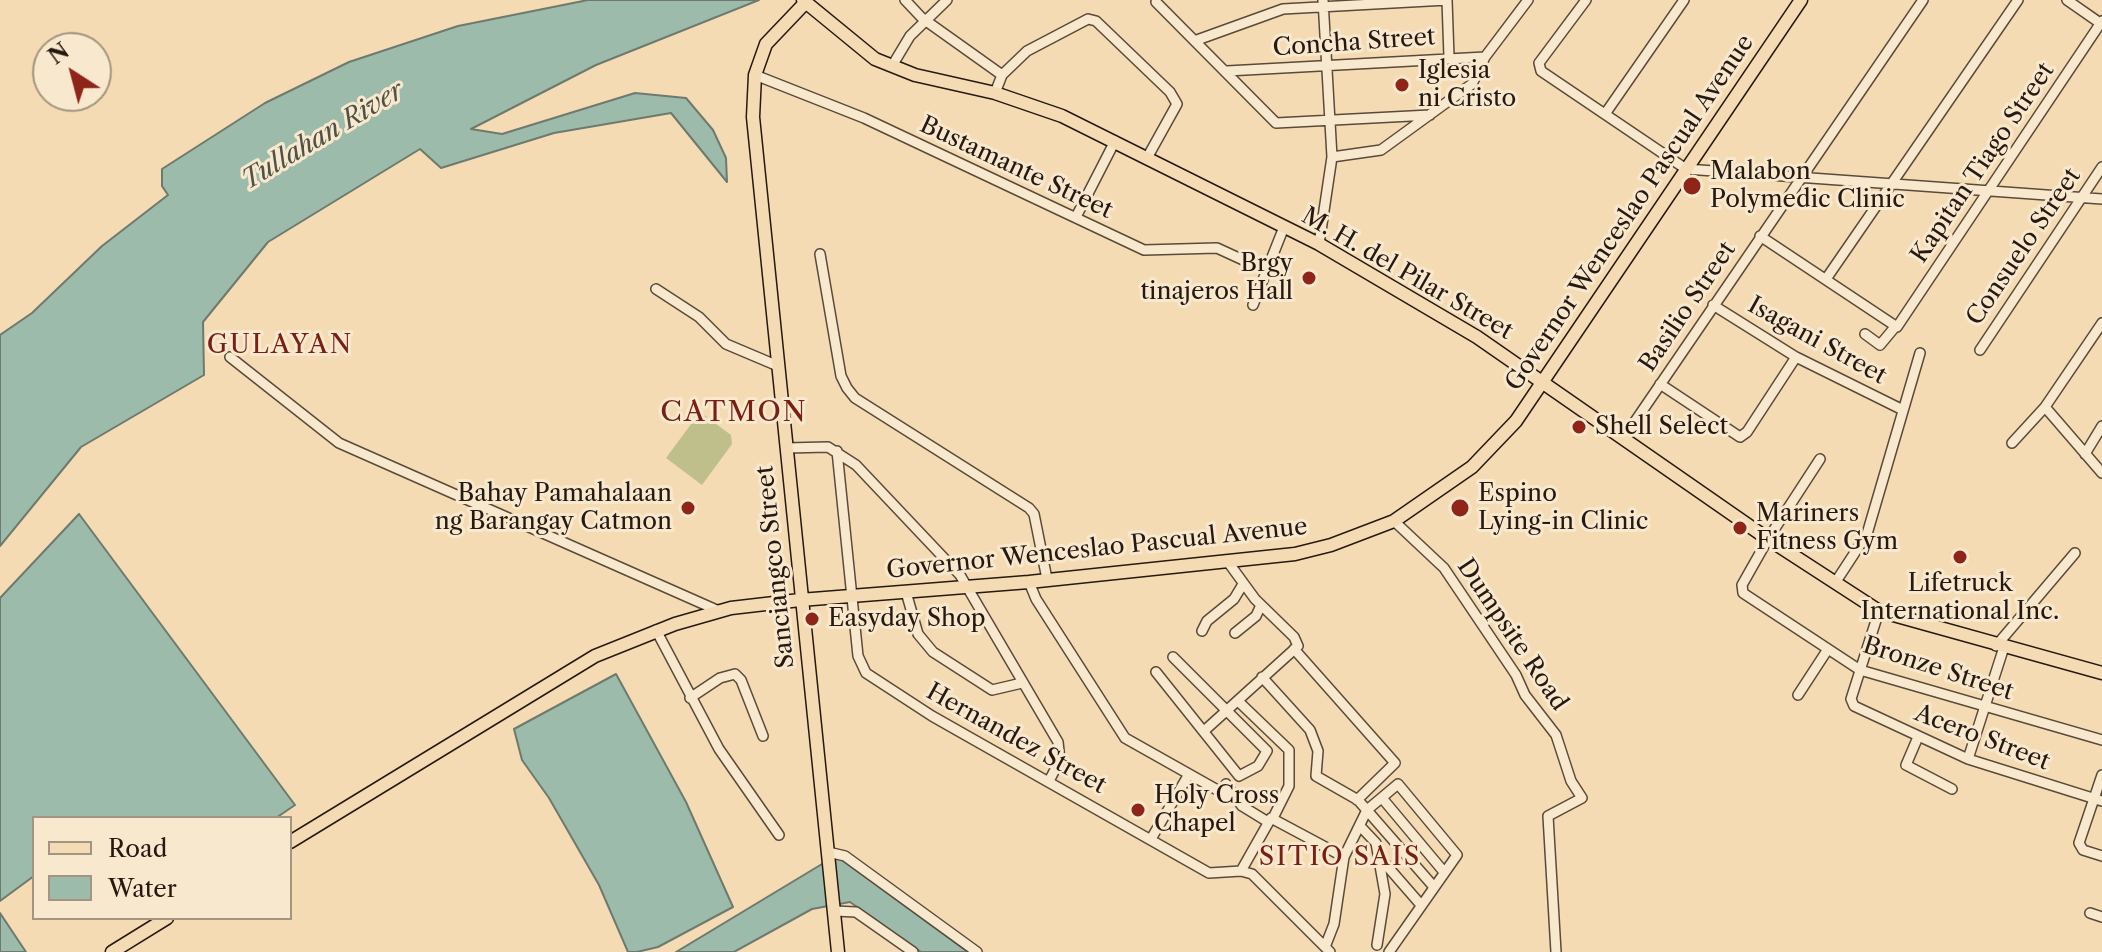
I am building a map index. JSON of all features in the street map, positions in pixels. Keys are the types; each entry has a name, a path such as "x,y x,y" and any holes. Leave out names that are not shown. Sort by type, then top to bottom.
{"main road":[{"name":"Governor Wenceslao Pascual Avenue","path":"292,841 595,656 656,630 719,611 850,595 1029,582 1228,562 1313,550 1394,521 1472,467 1516,421 1801,0"},
{"name":"M. H. del Pilar Street","path":"805,1 859,49 892,66 995,93 1062,116 1319,244 1477,337 1768,539 1879,611 2102,673"},
{"name":"Sanciangco Street","path":"805,1 774,33 755,75 753,117 838,952"},
{"path":"112,952 164,920"}],"street":[{"path":"905,0 925,20 1002,75"},
{"path":"892,66 910,36 947,0"},
{"path":"1197,40 1283,4 1447,0 1449,57"},
{"path":"1332,157 1381,150 1472,84 1485,57 1528,0"},
{"path":"1586,0 1539,67 1686,169 2102,199"},
{"path":"1605,114 1684,0"},
{"name":"Basilio Street","path":"1623,439 1923,0"},
{"path":"1826,279 1894,186 2018,0"},
{"path":"2067,0 2101,22"},
{"path":"1156,2 1276,123 1430,115"},
{"path":"1319,244 1332,157 1324,4"},
{"path":"995,93 1002,75 1027,51 1088,19 1096,21 1170,92 1177,104 1147,158"},
{"name":"Kapitan Tiago Street","path":"1896,327 2101,22"},
{"name":"Concha Street","path":"1227,71 1485,57"},
{"name":"Bustamante Street","path":"755,75 864,118 1144,250 1217,248 1265,270"},
{"path":"1076,217 1115,141"},
{"name":"Consuelo Street","path":"1980,350 2102,167"},
{"path":"1253,305 1284,227"},
{"path":"1760,236 1896,327 1880,345 1865,334"},
{"path":"820,254 841,376 847,388 855,398 1029,508 1034,514 1047,579"},
{"path":"656,289 699,317 730,347 778,366"},
{"name":"Isagani Street","path":"1713,305 1796,357 1903,410"},
{"path":"2012,443 2045,407 2102,323"},
{"path":"1835,583 1867,534 1920,353"},
{"path":"230,357 339,443 719,611"},
{"path":"1660,384 1740,437 1747,432 1796,357"},
{"path":"2045,407 2102,473"},
{"path":"2085,454 2102,426"},
{"path":"786,448 828,447 856,465 967,586 1061,751 1049,781"},
{"name":"Hernandez Street","path":"837,451 858,660 866,673 932,716 1209,873 1241,871"},
{"path":"1768,539 1820,459"},
{"name":"Dumpsite Road","path":"1394,521 1444,568 1516,675 1525,695 1556,735 1571,781 1576,785 1581,800 1548,816 1556,952"},
{"name":"Bronze Street","path":"1768,539 1742,585 1743,593 1860,670 2102,740"},
{"path":"1968,759 1986,706 2000,646 2075,553"},
{"path":"1204,731 1298,646 1294,637 1261,605 1228,562"},
{"path":"1029,582 1036,599 1125,738 1228,796"},
{"path":"1202,631 1207,621 1234,599 1243,584"},
{"path":"906,592 918,634 933,652 992,690 1022,683"},
{"path":"1235,633 1256,616 1261,605"},
{"path":"1860,670 1879,611"},
{"path":"656,630 719,749 779,835"},
{"path":"1294,649 1395,763 1357,800"},
{"path":"1798,695 1828,649"},
{"path":"1156,672 1239,776 1258,766 1267,751 1173,657"},
{"name":"Acero Street","path":"1860,670 1851,703 1968,759 2098,800"},
{"path":"690,698 720,678 735,674 741,680 763,736"},
{"path":"1262,677 1310,730 1318,751 1316,776 1357,800 1434,887"},
{"path":"1238,701 1291,754 1289,786 1241,871 1252,874 1328,949"},
{"path":"1918,737 1906,765 1952,789"},
{"path":"1151,839 1189,774"},
{"path":"2102,775 2098,800 2080,847 2102,856"},
{"path":"1226,784 1242,806 1344,857"},
{"path":"1328,949 1344,857 1367,810 1398,784 1457,855 1389,952"},
{"path":"1382,798 1444,872"},
{"path":"1360,826 1376,843 1385,894 1377,945"},
{"path":"829,857 845,856 977,952"},
{"path":"1378,856 1421,905"},
{"path":"834,908 856,912 913,952"},
{"path":"2090,913 2102,917"}],"green space":[{"path":"700,412 731,435 732,444 702,485 666,458"}],"water":[{"name":"Tullahan River","path":"588,0 759,0 596,65 471,129 502,134 635,93 686,98 713,130 726,158 727,182 671,113 554,133 441,168 420,149 268,242 203,322 204,375 81,447 0,546 0,335 32,313 102,246 168,195 162,186 162,169 265,103 349,62 458,26"},
{"path":"79,514 295,805 279,816 32,816 32,877 0,901 0,598"},
{"path":"616,674 686,802 733,907 658,947 637,952 628,952 599,885 549,798 522,760 514,729"},
{"path":"839,858 968,952 921,952 850,902 812,909 734,952 676,952 822,864"},
{"path":"0,913 26,952 0,952"}],"place":[{"name":"Iglesia ni Cristo","path":"1402,85"},
{"name":"Malabon Polymedic Clinic","path":"1692,186"},
{"name":"Brgy tinajeros Hall","path":"1309,278"},
{"name":"Shell Select","path":"1579,427"},
{"name":"Bahay Pamahalaan ng Barangay Catmon","path":"688,508"},
{"name":"Espino Lying-in Clinic","path":"1460,508"},
{"name":"Mariners Fitness Gym","path":"1740,528"},
{"name":"Lifetruck International Inc.","path":"1960,557"},
{"name":"Easyday Shop","path":"812,619"},
{"name":"Holy Cross Chapel","path":"1138,810"}],"district":[{"name":"GULAYAN","path":"280,345"},
{"name":"CATMON","path":"734,413"},
{"name":"SITIO SAIS","path":"1340,857"}]}
